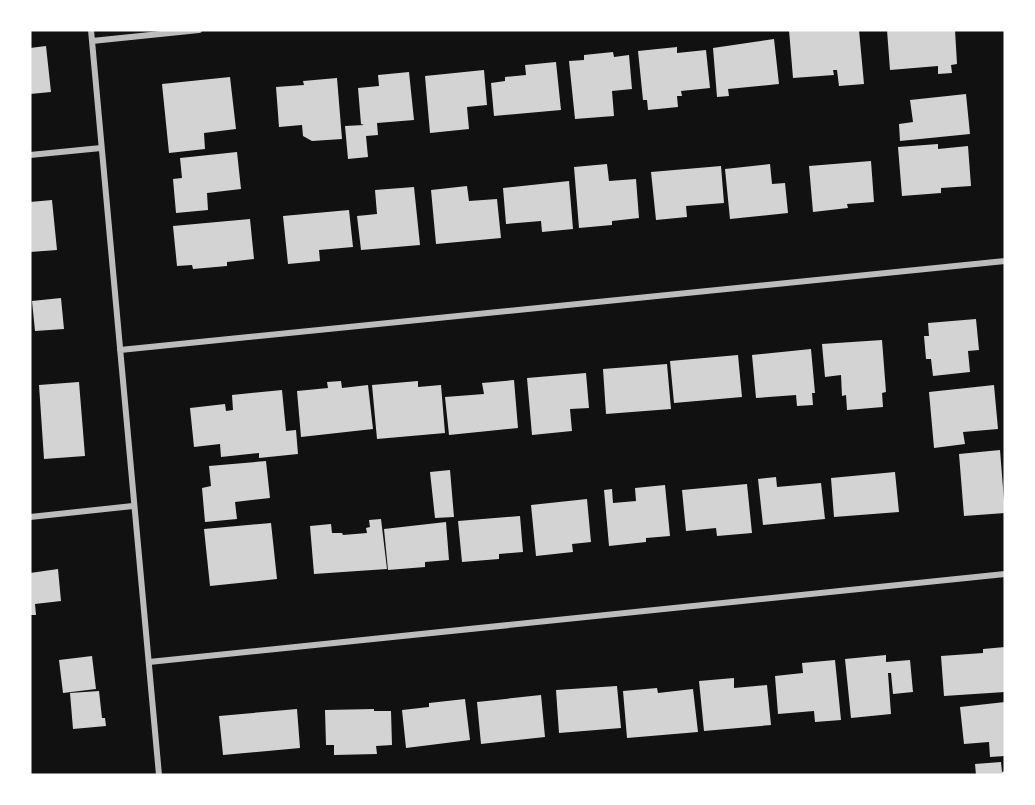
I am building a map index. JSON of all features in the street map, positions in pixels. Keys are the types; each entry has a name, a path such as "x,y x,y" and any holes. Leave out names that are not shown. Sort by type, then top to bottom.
{"street":[{"path":"91,30 159,775"},
{"path":"92,41 199,30"},
{"path":"30,155 102,148"},
{"path":"120,350 1005,261"},
{"path":"30,517 134,506"},
{"path":"150,662 1005,574"}],"building":[{"path":"789,30 859,30 864,84 839,86 837,70 833,70 834,75 793,78"},
{"path":"887,30 955,30 957,64 951,65 952,73 938,74 938,66 890,70"},
{"path":"774,39 779,84 728,89 729,96 717,97 713,48"},
{"path":"46,46 51,92 30,94 30,48"},
{"path":"677,47 677,53 706,50 710,88 681,91 682,96 677,96 678,107 648,110 647,100 643,100 638,51"},
{"path":"613,52 614,57 629,55 632,89 612,91 614,116 575,119 569,61 584,60 584,55"},
{"path":"556,62 561,110 494,116 491,83 505,81 505,77 526,75 525,65"},
{"path":"484,70 487,105 467,107 469,129 430,133 425,76"},
{"path":"409,72 414,120 377,123 378,135 366,136 368,157 348,159 345,126 364,125 361,124 358,88 379,86 378,75"},
{"path":"230,77 236,129 204,133 205,149 169,153 162,84"},
{"path":"337,78 342,139 312,141 303,136 302,125 279,127 276,87 304,85 303,81"},
{"path":"966,94 970,134 900,141 899,124 913,122 910,100"},
{"path":"938,144 938,149 968,146 971,186 941,188 941,193 902,196 898,147"},
{"path":"237,152 241,189 207,193 208,210 176,213 173,179 182,178 180,158"},
{"path":"871,161 874,202 847,204 848,208 813,212 809,166"},
{"path":"607,164 609,181 636,179 639,218 612,221 612,225 579,228 574,167"},
{"path":"770,164 772,184 785,183 788,213 730,219 725,169"},
{"path":"721,166 724,203 686,206 687,217 656,220 651,172"},
{"path":"569,181 573,229 542,232 541,221 506,224 503,188"},
{"path":"467,186 469,201 497,199 501,238 436,244 431,190"},
{"path":"414,187 420,245 361,250 357,216 377,214 375,190"},
{"path":"52,200 57,250 30,252 30,202"},
{"path":"349,210 353,247 319,250 320,261 288,264 283,216"},
{"path":"250,219 254,259 227,262 227,266 193,269 192,265 177,266 173,226"},
{"path":"61,298 64,329 35,331 32,301"},
{"path":"976,319 979,350 968,351 970,372 933,376 931,359 926,359 924,336 929,336 928,323"},
{"path":"882,340 886,392 882,393 883,407 847,410 846,395 842,396 841,375 825,377 822,344"},
{"path":"811,349 815,393 812,393 813,405 797,406 796,395 756,398 752,355"},
{"path":"738,355 742,397 674,403 670,361"},
{"path":"667,364 671,409 606,414 603,369"},
{"path":"586,373 589,408 570,409 572,431 532,435 527,378"},
{"path":"514,380 518,428 449,435 445,397 484,394 482,383"},
{"path":"341,381 342,388 368,385 373,429 301,437 297,391 328,388 327,382"},
{"path":"418,381 418,387 441,385 445,433 377,439 372,385"},
{"path":"79,382 85,456 44,459 39,385"},
{"path":"994,385 998,429 963,432 965,444 934,448 929,392"},
{"path":"282,390 286,431 296,430 298,454 259,458 259,453 221,457 220,444 194,447 190,408 225,404 226,411 233,410 232,395"},
{"path":"1000,450 1005,513 964,516 959,454"},
{"path":"266,461 270,498 235,502 237,519 205,522 202,488 211,486 209,466"},
{"path":"450,470 454,517 435,518 430,472"},
{"path":"895,472 899,512 834,517 831,478"},
{"path":"776,477 777,487 821,483 825,519 763,525 758,479"},
{"path":"747,484 752,533 717,536 716,528 686,531 682,490"},
{"path":"665,485 670,536 646,538 646,542 609,546 604,490 612,489 613,503 636,501 635,488"},
{"path":"587,499 591,542 572,544 573,552 536,556 531,505"},
{"path":"520,516 523,552 499,554 499,559 462,562 458,521"},
{"path":"381,519 387,569 314,574 310,526 331,524 332,533 343,535 367,533 366,528 370,527 369,520"},
{"path":"446,522 449,560 425,562 425,567 388,570 384,529"},
{"path":"271,523 277,579 210,586 204,529"},
{"path":"58,569 61,601 35,604 36,615 30,615 30,573"},
{"path":"1005,647 1005,692 944,696 941,656 983,653 983,649"},
{"path":"886,655 886,662 910,660 913,692 893,694 891,673 888,673 891,714 851,718 845,659"},
{"path":"92,656 96,689 63,693 59,660"},
{"path":"835,660 841,720 815,722 814,711 778,714 775,676 803,673 802,663"},
{"path":"734,678 734,688 767,685 771,725 704,731 699,681"},
{"path":"617,686 621,728 559,733 556,690"},
{"path":"657,688 658,693 693,689 698,732 627,738 623,691"},
{"path":"99,691 102,718 105,718 106,726 73,729 70,693"},
{"path":"541,695 545,737 481,744 477,702"},
{"path":"465,699 470,740 406,748 402,710 429,707 429,703"},
{"path":"1005,702 1005,756 990,757 989,742 964,744 960,707"},
{"path":"297,709 300,748 223,755 219,716"},
{"path":"374,709 374,711 391,711 392,745 376,746 377,754 334,755 334,745 326,745 325,710"},
{"path":"1001,762 1002,772 1005,771 1005,775 976,775 975,764"}]}
